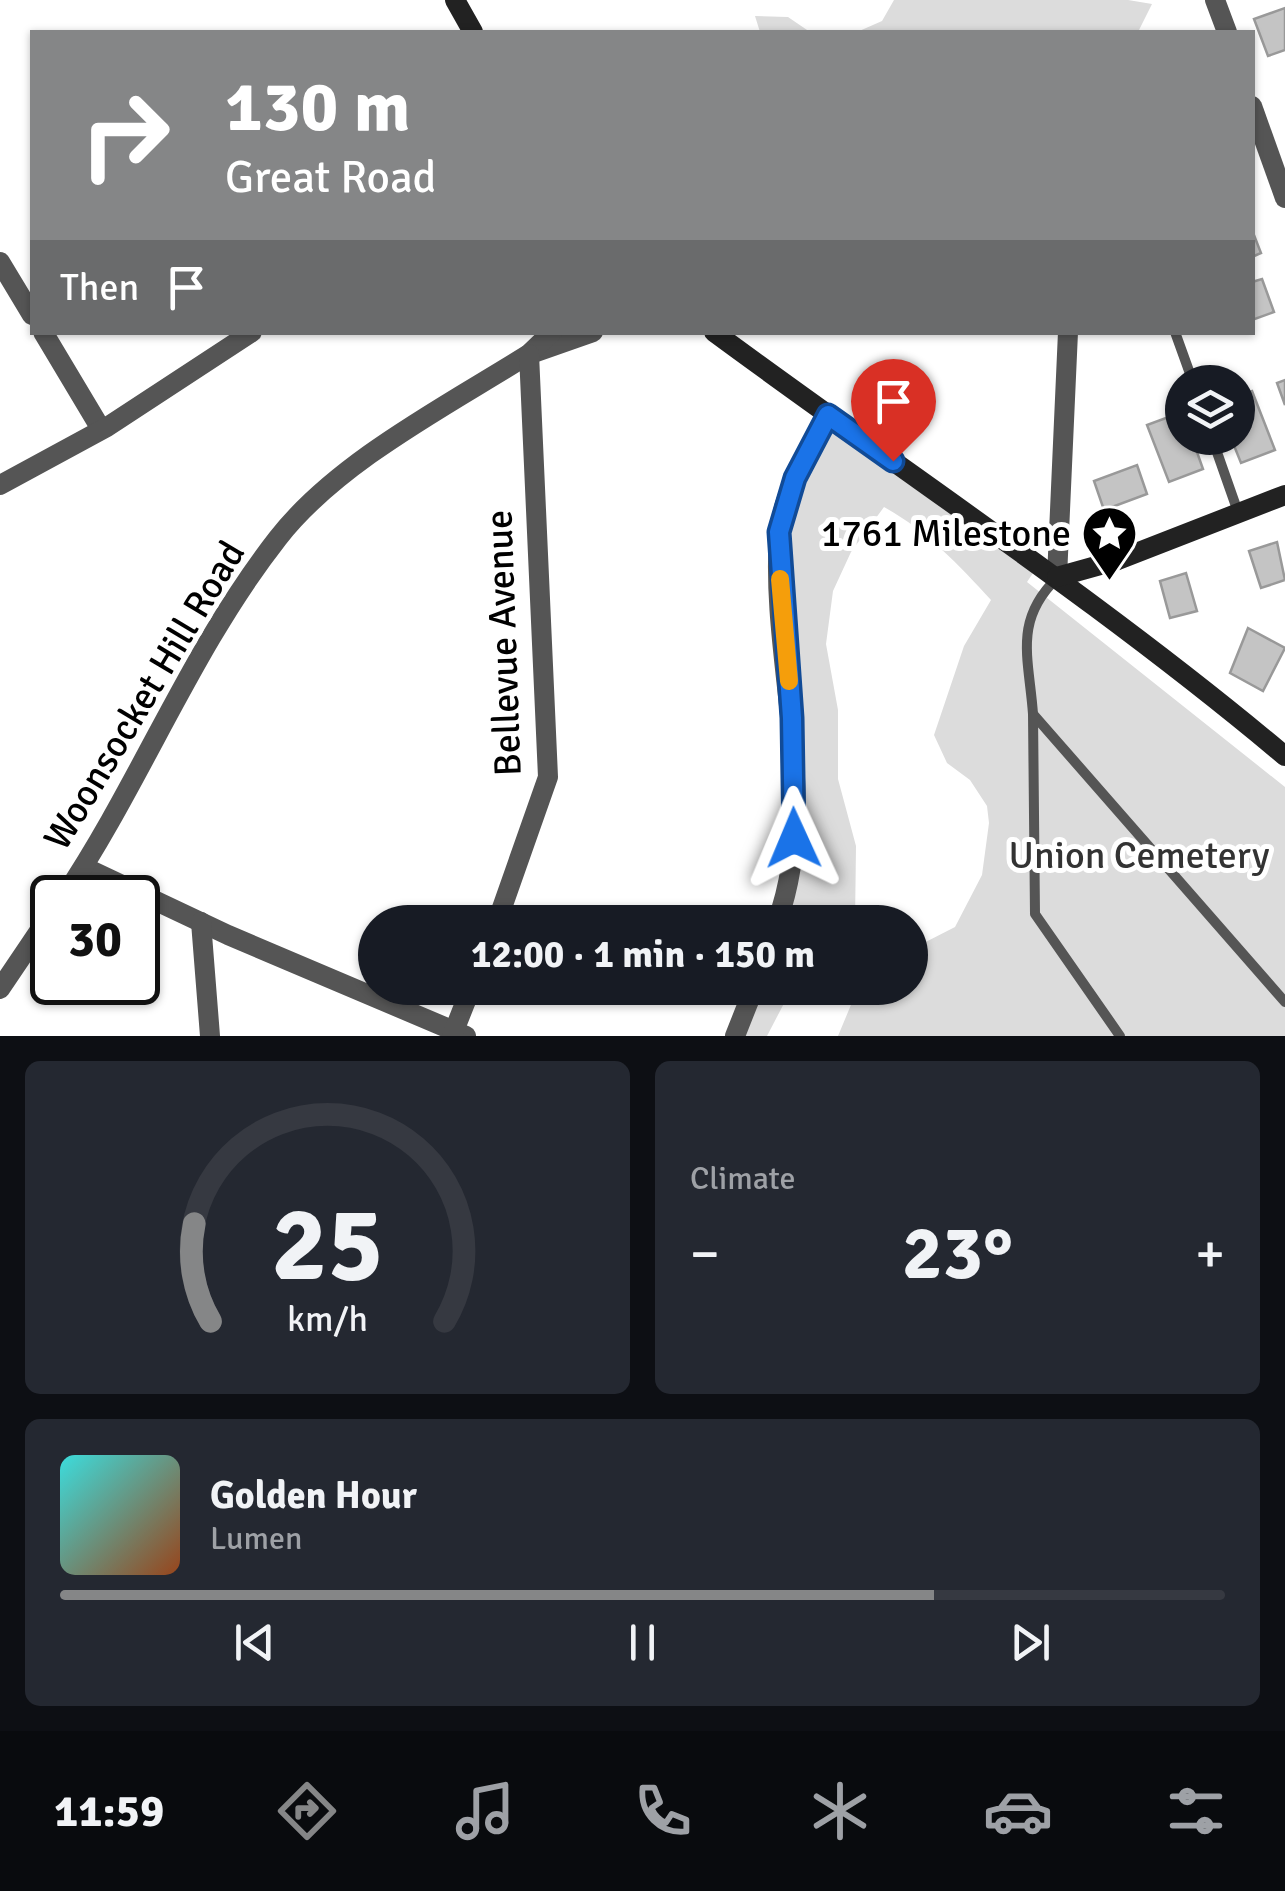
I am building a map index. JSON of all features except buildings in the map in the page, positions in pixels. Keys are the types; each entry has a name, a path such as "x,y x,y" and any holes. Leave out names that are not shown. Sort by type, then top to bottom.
{"main road":[{"path":"455,0 473,30"},
{"path":"718,335 1057,578 1200,685 1285,756"},
{"path":"1057,578 1118,560 1285,496"}],"street":[{"path":"1215,0 1226,30"},
{"path":"1255,114 1285,198"},
{"path":"0,262 30,312"},
{"path":"45,335 100,429"},
{"path":"0,486 100,429 247,335"},
{"name":"Woonsocket Hill Road","path":"78,875 174,697 280,536 324,491 529,354 549,335"},
{"name":"Woonsocket Hill Road","path":"529,354 584,335"},
{"path":"1057,578 1068,335"},
{"name":"Bellevue Avenue","path":"503,905 548,776 529,354"},
{"path":"783,905 794,866 792,718 779,532 795,478 828,415"},
{"path":"84,866 201,922 457,1034 466,1005"},
{"path":"201,922 210,1036"},
{"path":"0,989 30,945"},
{"path":"735,1036 747,1005"}],"lane":[{"path":"1176,335 1187,365"},
{"path":"1218,455 1238,512"},
{"path":"1057,578 1036,598 1028,615 1035,914 1120,1036"},
{"path":"1033,714 1285,1002"}],"green space":[{"path":"894,0 1128,0 1152,4 1139,30 862,30 882,21"},
{"path":"755,16 788,17 807,30 759,30"},
{"name":"Union Cemetery","path":"825,425 1035,570 1027,582 1285,787 1285,1036 838,1036 851,1005 928,1005 928,941 955,927 982,875 989,823 987,806 970,780 947,763 934,735 964,646 991,600 928,537 884,507 851,552 833,591 826,644 838,710 838,779 856,846 855,905 782,905 794,868 780,524"},
{"path":"747,1005 783,1005 767,1036 735,1036"}],"slow traffic":[{"path":"780,579 789,681"}],"place":[{"name":"1761 Milestone","path":"1110,582"}],"route":[{"path":"794,838 792,718 779,532 795,478 828,415 893,461"}]}
